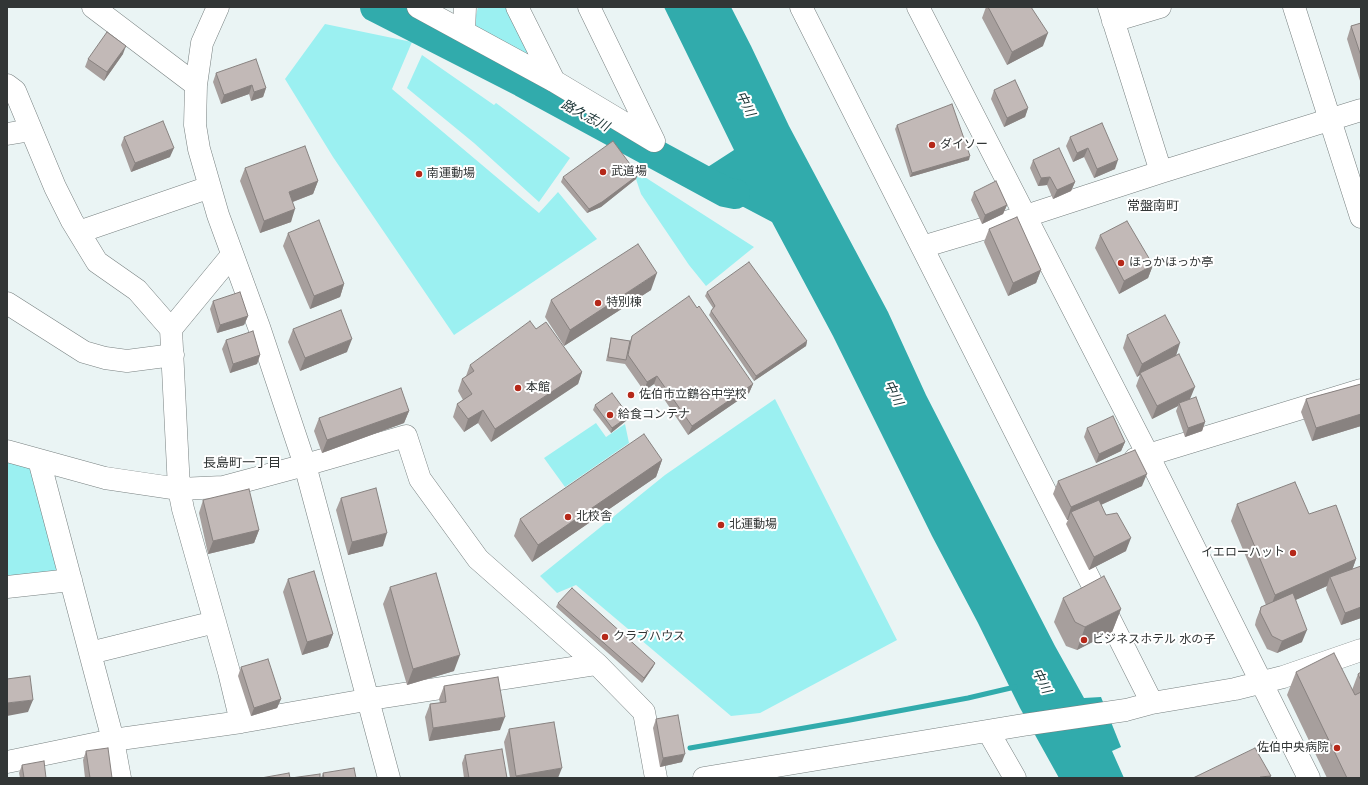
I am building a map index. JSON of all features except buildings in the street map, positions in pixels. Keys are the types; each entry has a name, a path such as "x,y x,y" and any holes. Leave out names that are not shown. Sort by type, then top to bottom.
{"street":[{"path":"93,7 196,85"},
{"path":"218,7 202,43 196,85 195,125 199,149 218,215 259,327 305,465 388,778"},
{"path":"418,7 554,81 654,141 590,7"},
{"path":"464,32 465,7"},
{"path":"517,7 554,81"},
{"path":"801,7 1152,703"},
{"path":"918,7 1148,455 1260,683 1309,778"},
{"path":"1160,7 1111,14 1161,172"},
{"path":"1294,7 1361,217"},
{"path":"7,85 15,91 55,187 97,262 137,290 171,329 179,489 183,509 229,672 241,722"},
{"path":"922,247 1026,216 1161,172 1361,110"},
{"path":"7,134 31,130"},
{"path":"79,232 210,187"},
{"path":"171,329 232,255"},
{"path":"7,303 84,352 105,358 127,361 173,355"},
{"path":"1119,464 1361,390"},
{"path":"7,451 105,478 179,489 223,487 406,436 420,479 478,559 596,664 644,712 656,778"},
{"path":"39,460 113,740 120,778"},
{"path":"1044,490 1066,482"},
{"path":"7,586 70,580"},
{"path":"90,653 215,622"},
{"path":"704,778 1023,725 1126,710 1152,703 1235,689 1283,676 1361,650"},
{"path":"7,762 113,740 241,722 367,700 596,664"},
{"path":"988,731 1015,778"}],"shaded area":[{"path":"478,7 512,7 538,65 473,28"},
{"name":"南運動場","path":"325,24 412,42 392,89 539,213 558,192 597,239 454,335 333,157 285,79"},
{"path":"422,55 494,105 496,103 570,158 539,202 474,143 407,88"},
{"path":"626,165 754,247 706,286 689,265 641,194 636,179"},
{"name":"北運動場","path":"775,399 897,640 760,713 731,716 576,585 557,593 540,576 665,475"},
{"path":"596,423 606,437 625,424 629,443 565,487 544,458"},
{"path":"7,455 35,462 64,572 7,580"}],"water":[{"name":"中川","path":"664,7 731,7 789,126 888,312 926,395 1055,646 1084,698 1101,697 1121,747 1112,751 1124,778 1059,778 1020,708 978,623 932,536 833,336 772,222 696,182 700,172 734,150"}],"waterway":[{"name":"路久志川","path":"375,7 522,82 725,192 735,194"},
{"path":"690,748 968,698 1015,687"}],"place":[{"name":"ダイソー","path":"932,145"},
{"name":"武道場","path":"603,172"},
{"name":"南運動場","path":"419,174"},
{"name":"ほっかほっか亭","path":"1121,263"},
{"name":"特別棟","path":"598,303"},
{"name":"本館","path":"518,388"},
{"name":"佐伯市立鶴谷中学校","path":"631,395"},
{"name":"給食コンテナ","path":"610,415"},
{"name":"北校舎","path":"568,517"},
{"name":"北運動場","path":"721,525"},
{"name":"イエローハット","path":"1293,553"},
{"name":"クラブハウス","path":"605,637"},
{"name":"ビジネスホテル 水の子","path":"1084,640"},
{"name":"佐伯中央病院","path":"1337,748"}],"district":[{"name":"常盤南町","path":"1153,206"},
{"name":"長島町一丁目","path":"242,463"}]}
